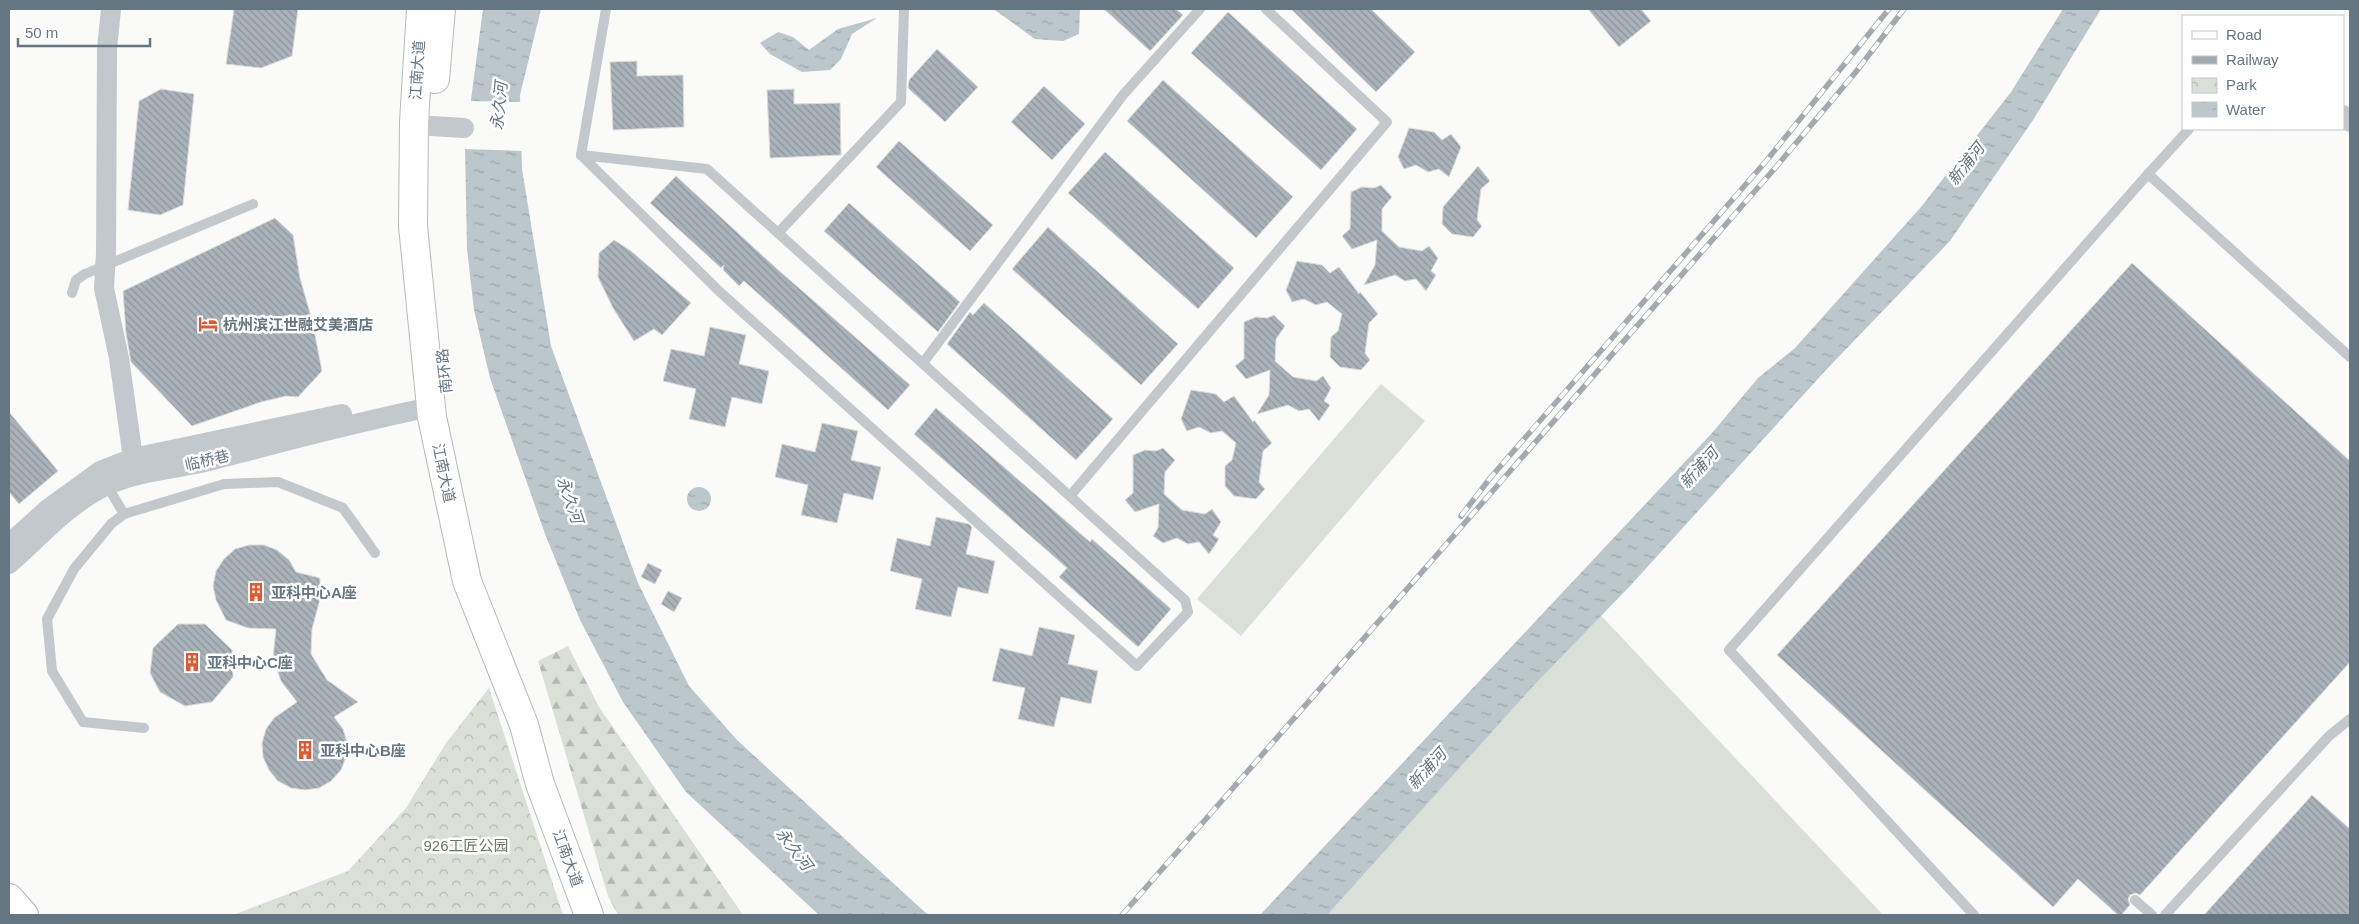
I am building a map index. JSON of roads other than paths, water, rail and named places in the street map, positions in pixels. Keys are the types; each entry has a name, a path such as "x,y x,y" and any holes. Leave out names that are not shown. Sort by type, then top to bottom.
{"main road":[{"name":"江南大道","path":"421,9 414,122 413,226 430,401 467,581 524,725 540,784 589,915"},
{"name":"南环路","path":"441,9 431,126 428,223 448,412 484,570 524,725"},
{"path":"9,898 24,915"}],"street":[{"path":"110,9 107,49 106,266 104,288 119,358 133,458"},
{"path":"431,126 464,128"},
{"name":"临桥巷","path":"11,538 50,508 103,478 133,458 430,401"},
{"name":"临桥巷","path":"9,564 78,503 103,478 135,476 207,461 383,416 430,401"}],"lane":[{"path":"581,155 606,9"},
{"path":"778,233 901,102 904,9"},
{"path":"923,364 1123,95 1200,9"},
{"path":"1070,496 1387,122 1266,9"},
{"path":"1974,915 1729,650 2188,130"},
{"path":"581,155 707,169 1185,600 1188,612 1137,666 720,292 581,155"},
{"path":"2148,174 2350,357"},
{"path":"72,293 76,280 253,204"},
{"path":"103,478 124,514"},
{"path":"144,728 83,722 52,671 47,619 74,569 111,524 124,514 224,484 278,482 343,508 375,553"},
{"path":"2165,915 2329,736 2350,719"},
{"path":"2135,900 2152,915"}],"water":[{"name":"永久河","path":"483,9 541,9 520,95 522,169 551,346 638,583 689,686 737,740 928,915 819,915 686,792 623,702 580,620 545,534 490,378 474,310 467,249 465,145"},
{"path":"989,9 1080,9 1079,34 1063,41 1035,39 995,10"},
{"name":"新浦河","path":"2063,9 2101,9 2033,120 1950,241 1825,371 1631,585 1535,684 1327,915 1260,915 1712,433 1758,378 1795,348 1921,207 2011,92"},
{"path":"877,18 852,34 841,59 830,70 802,72 770,54 760,43 778,32 793,37 809,50 838,29"},
{"path":"699,487 707,491 711,499 707,507 699,511 691,507 687,499 691,491"}],"railway":[{"path":"1461,516 1491,477 1767,160 1889,9"},
{"path":"1122,915 1776,167 1855,73 1904,9"}],"place":[{"name":"杭州滨江世融艾美酒店","path":"208,324"},
{"name":"亚科中心A座","path":"256,592"},
{"name":"亚科中心C座","path":"192,662"},
{"name":"亚科中心B座","path":"305,750"}],"park label":[{"name":"926工匠公园","path":"466,845"}]}
